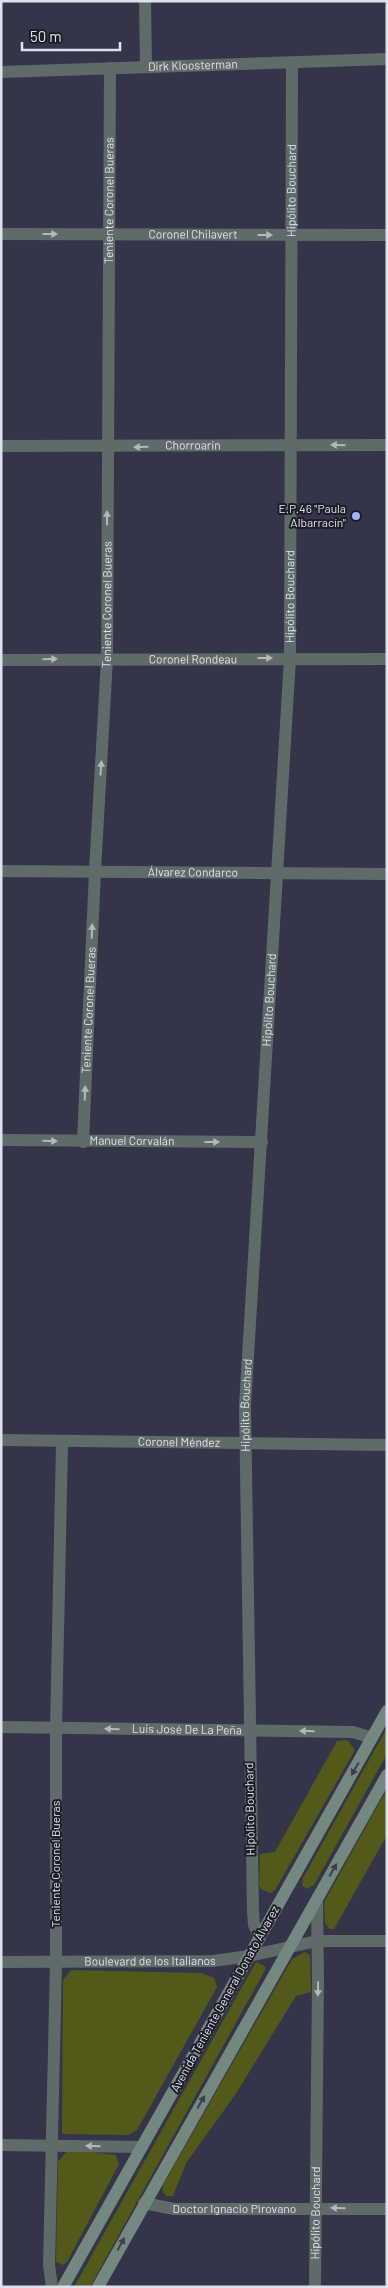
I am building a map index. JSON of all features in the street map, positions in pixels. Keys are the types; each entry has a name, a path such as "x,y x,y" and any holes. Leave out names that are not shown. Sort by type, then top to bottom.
{"main road":[{"name":"Avenida Teniente General Donato Álvarez","path":"63,2287 387,1711"},
{"path":"98,2287 288,1947 387,1775"}],"street":[{"path":"144,1 146,67"},
{"name":"Dirk Kloosterman","path":"1,72 387,59"},
{"name":"Hipólito Bouchard","path":"259,1936 253,1919 245,1406 279,874 290,658 292,63"},
{"name":"Teniente Coronel Bueras","path":"83,1142 107,659 110,68"},
{"name":"Coronel Chilavert","path":"1,234 387,235"},
{"name":"Chorroarin","path":"1,446 107,448 291,444 387,445"},
{"name":"Coronel Rondeau","path":"1,660 387,659"},
{"name":"Álvarez Condarco","path":"1,871 387,874"},
{"name":"Manuel Corvalán","path":"1,1140 262,1142"},
{"name":"Coronel Méndez","path":"1,1440 387,1445"},
{"name":"Teniente Coronel Bueras","path":"52,2287 49,2265 56,1964 56,1728 62,1442"},
{"name":"Luis José De La Peña","path":"1,1727 353,1732 372,1738"},
{"name":"Hipólito Bouchard","path":"315,2287 317,1899"},
{"name":"Boulevard de los Italianos","path":"1,1962 56,1964 213,1961 249,1956 317,1941 387,1940"},
{"path":"1,2145 142,2147"},
{"name":"Doctor Ignacio Pirovano","path":"144,2203 174,2208 387,2209"}],"green space":[{"path":"387,1728 387,1754 314,1885 306,1889 302,1885 303,1878"},
{"path":"347,1740 355,1750 275,1890 270,1893 261,1889 259,1885 260,1854 275,1852 337,1741"},
{"path":"387,1789 387,1835 334,1929 329,1929 325,1923 324,1902"},
{"path":"305,1952 310,1955 311,1992 296,1996 235,2095 186,2163 173,2196 166,2196 162,2190 163,2185 292,1959"},
{"path":"256,1962 266,1967 264,1972 90,2287 74,2287"},
{"path":"71,1970 201,1973 214,1978 217,1987 137,2130 129,2135 62,2134 63,1980"},
{"path":"68,2150 116,2155 119,2164 67,2262 63,2265 56,2262 58,2162"}],"place":[{"name":"E.P.46 \"Paula Albarracín\"","path":"356,516"}]}
